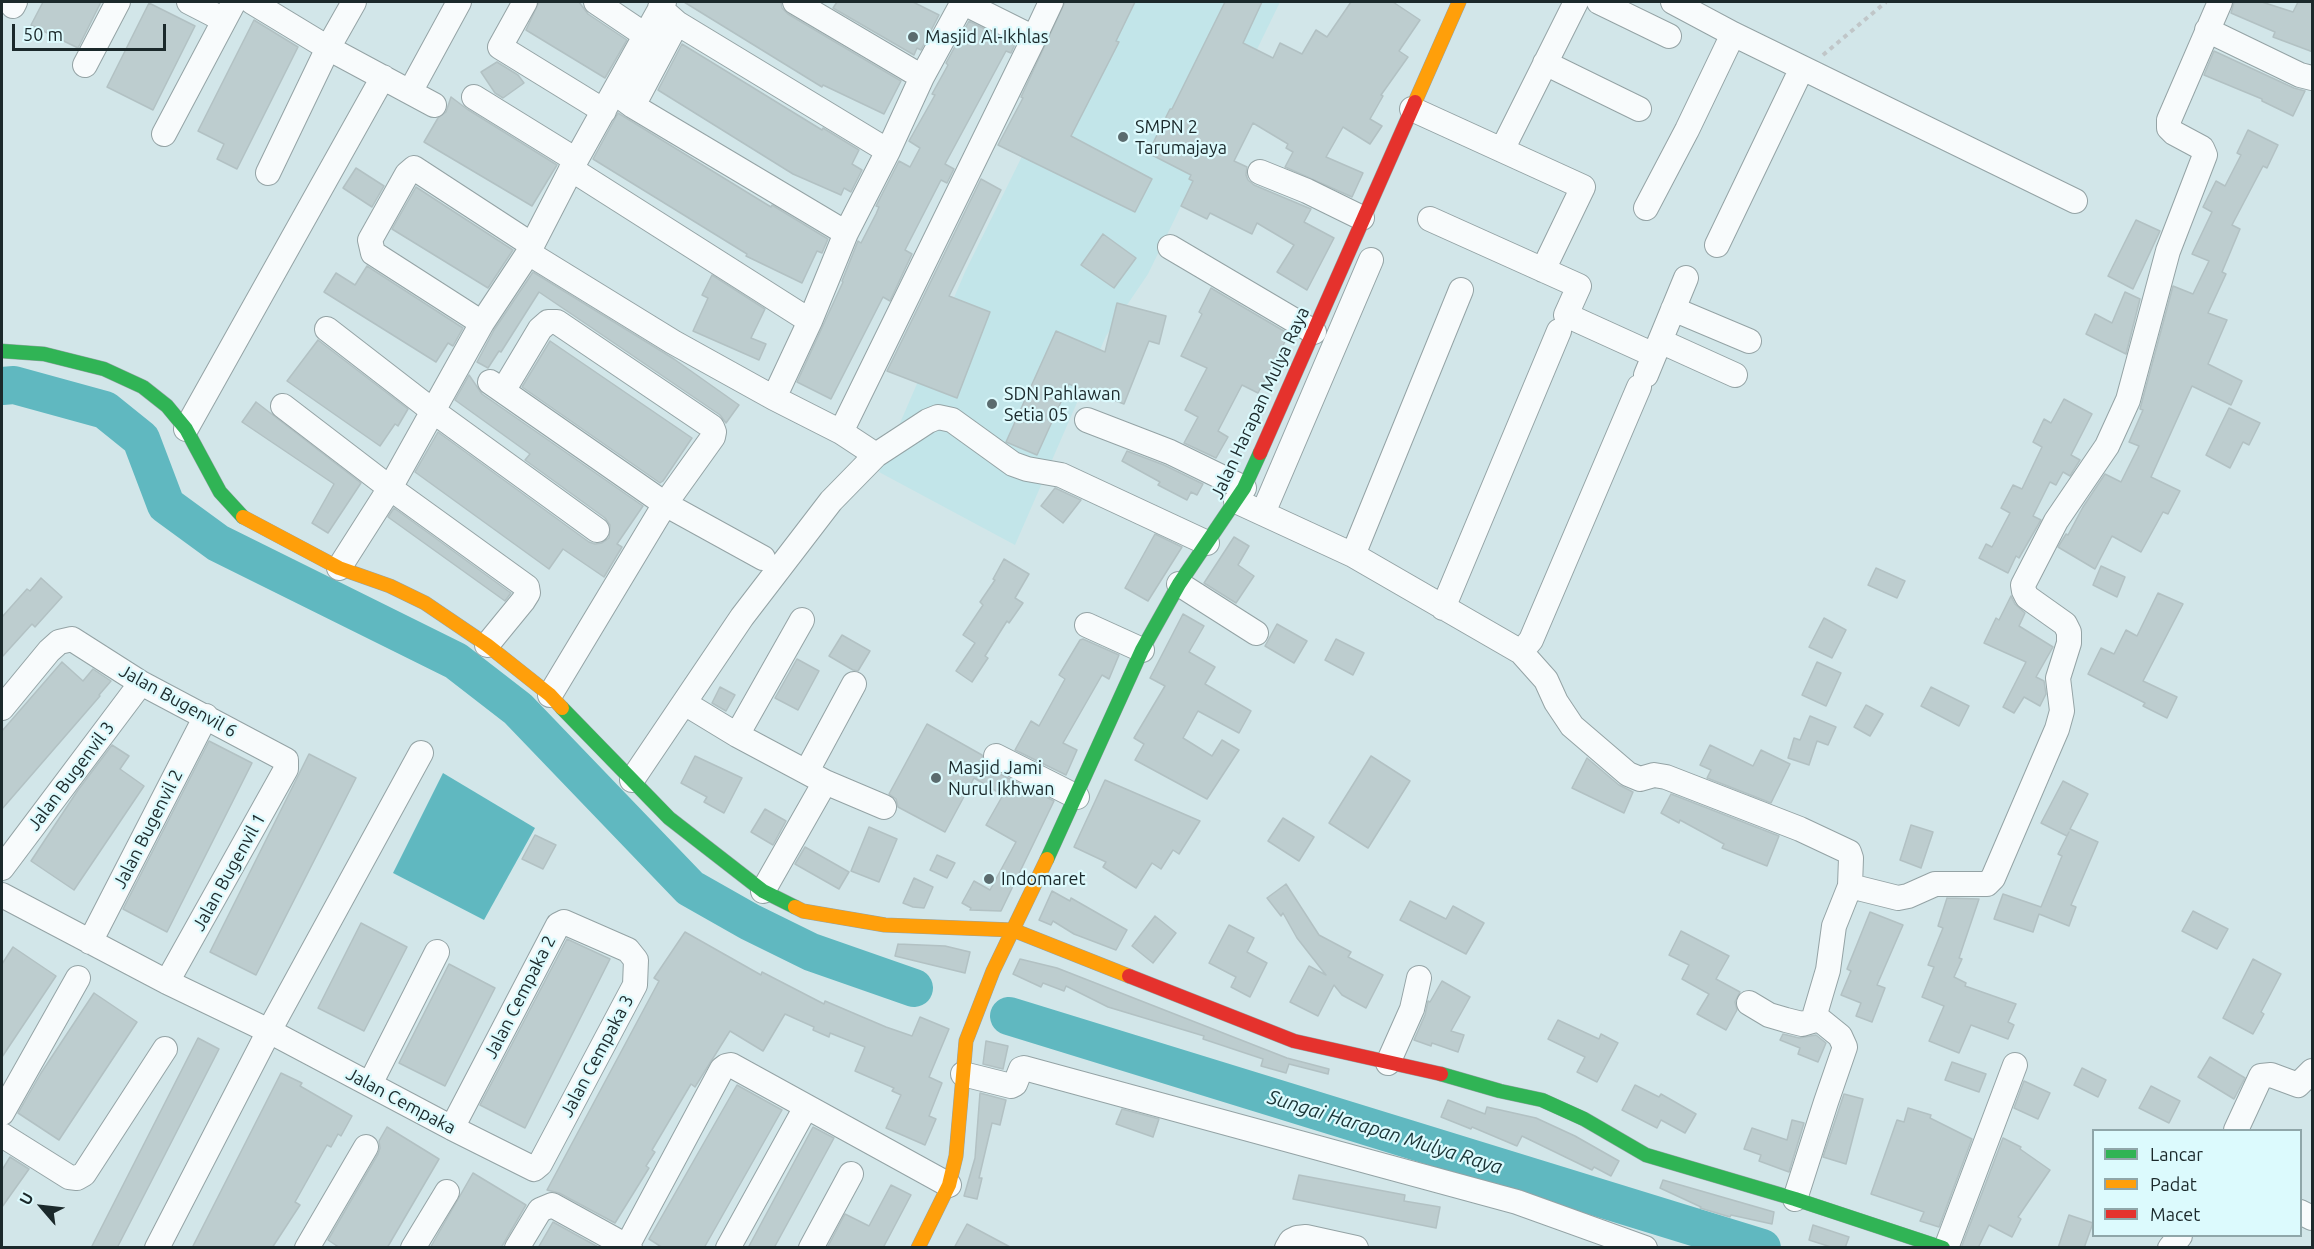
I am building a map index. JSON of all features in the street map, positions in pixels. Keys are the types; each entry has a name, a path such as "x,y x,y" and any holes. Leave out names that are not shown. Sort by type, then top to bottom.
{"street":[{"path":"85,65 117,2"},
{"path":"164,135 229,11 189,2"},
{"path":"252,2 328,48 434,105"},
{"path":"268,173 328,48 354,2"},
{"path":"410,92 459,2"},
{"path":"525,2 500,47 609,101 633,106 846,233"},
{"path":"596,2 645,35"},
{"path":"795,2 922,76"},
{"path":"774,398 810,321 846,233 888,151 922,76 962,2 1034,38"},
{"path":"841,432 1051,2"},
{"name":"Jalan Harapan Mulya Raya","path":"963,1074 966,1041 993,970 1077,797 1142,650 1179,584 1240,495 1459,2"},
{"path":"1502,150 1576,2"},
{"path":"1599,2 1669,36"},
{"path":"1673,2 1733,34 2075,201"},
{"path":"1850,886 1898,898 1935,884 1987,884 1993,878 2056,729 2062,711 2058,678 2069,643 2069,632 2065,624 2027,597 2023,585 2056,521 2107,446 2128,400 2168,251 2205,155 2202,148 2174,133 2169,128 2169,120 2220,2"},
{"path":"633,106 667,11"},
{"path":"339,568 390,488 482,323 529,250 645,35 667,11"},
{"path":"667,11 888,151"},
{"path":"2207,30 2300,75 2313,78"},
{"path":"1646,208 1733,34"},
{"path":"1545,63 1639,109"},
{"path":"1717,244 1802,68"},
{"path":"186,429 382,77"},
{"path":"474,97 810,321"},
{"path":"1412,109 1583,187 1543,270"},
{"path":"482,323 373,253 370,240 407,174 414,168 529,250 535,257 673,342 841,432 876,455"},
{"path":"1260,172 1307,191 1362,218"},
{"path":"1430,219 1579,286 1566,315 1650,364 1735,375"},
{"path":"1170,247 1314,332"},
{"path":"1263,513 1371,260"},
{"path":"1521,652 1531,640 1686,278"},
{"path":"1353,555 1461,290"},
{"path":"1673,309 1749,341"},
{"path":"550,695 665,504 714,437 712,427 557,322 548,322 540,329 497,387 665,504 763,558"},
{"path":"327,329 433,411 597,530"},
{"path":"1443,608 1559,331"},
{"path":"2,351 44,354 104,369 144,387 167,406 186,429 220,492 244,518 339,568 390,586 425,603 487,645 550,695 669,818 763,891 803,911 885,925 1012,930 1294,1041 1452,1076 1500,1091 1542,1100 1584,1119 1646,1155 1796,1199 1907,1242 1945,1248 2014,1065"},
{"path":"282,406 527,587 528,593 523,601 487,645"},
{"path":"632,780 768,581 831,501 876,455 928,421 938,417 952,420 1013,464 1061,475 1207,543"},
{"path":"1087,420 1170,452 1240,495 1263,513 1353,555 1521,652 1546,680 1556,702 1572,726 1628,774 1640,779 1654,775 1666,777 1800,829 1849,852 1851,858 1850,886 1834,926 1828,970 1815,1010 1819,1019 1840,1036 1845,1047 1796,1199"},
{"path":"1179,584 1256,633"},
{"path":"737,735 802,620"},
{"path":"1087,625 1142,650"},
{"name":"Jalan Bugenvil 6","path":"2,708 49,651 59,642 72,639 141,683 286,760"},
{"name":"Jalan Bugenvil 3","path":"2,868 141,683"},
{"path":"763,891 816,776 854,684"},
{"path":"686,704 737,735 816,776 884,807"},
{"name":"Jalan Bugenvil 2","path":"90,942 206,716"},
{"path":"157,1248 269,1031 421,753"},
{"path":"996,756 1077,797"},
{"name":"Jalan Bugenvil 1","path":"167,982 286,769 286,760"},
{"name":"Jalan Cempaka","path":"2,895 534,1169"},
{"name":"Jalan Cempaka 2","path":"452,1128 558,925 564,922 618,945"},
{"name":"Jalan Cempaka 3","path":"534,1169 540,1164 635,985 636,960 628,950 618,945"},
{"path":"370,1084 437,952"},
{"path":"2,1113 78,978"},
{"path":"1388,1063 1412,1009 1419,978"},
{"path":"1749,1003 1769,1015 1786,1020 1802,1023 1819,1019"},
{"path":"2,1134 69,1177 77,1178 84,1174 165,1049"},
{"path":"517,1248 540,1210 552,1205 628,1247 722,1069 731,1065 949,1185"},
{"path":"918,1248 949,1185 956,1156 963,1074 1011,1086 1015,1084 1024,1068 1516,1202 1645,1248"},
{"path":"2237,1129 2261,1076 2271,1075 2298,1085 2313,1071"},
{"path":"728,1248 806,1107"},
{"path":"311,1246 366,1147"},
{"path":"812,1248 851,1174"},
{"path":"413,1248 447,1191"},
{"path":"1289,1244 1297,1238 1306,1237 1356,1248"}],"path":[{"path":"1802,68 1830,50 1886,2"}],"shaded area":[{"name":"SMPN 2 Tarumajaya","path":"1098,2 1280,2 1148,274 1106,336 1015,545 879,472 965,272"}],"water":[{"path":"443,773 535,828 484,920 393,873"}],"building":[{"path":"43,2 101,2 78,48 31,25"},
{"path":"539,2 579,2 588,14 627,40 605,78 526,30"},
{"path":"684,2 781,2 782,8 788,14 901,81 884,114 823,85 822,87"},
{"name":"Masjid Al-Ikhlas","path":"837,2 913,2 939,15 921,50 917,48 914,55 833,8"},
{"path":"1065,2 1135,2 1116,41 1119,42 1071,136 1152,179 1135,212 998,145 1023,98 1021,97"},
{"path":"1225,2 1262,2 1243,43 1273,58 1280,43 1302,54 1316,30 1327,37 1351,2 1393,2 1420,20 1399,51 1408,57 1381,95 1383,96 1370,119 1382,126 1370,144 1343,127 1326,157 1363,173 1352,197 1285,167 1293,152 1286,148 1288,144 1253,123 1234,161 1247,167 1246,175 1254,185 1311,209 1304,222 1334,238 1307,290 1277,272 1294,245 1257,223 1252,234 1210,213 1207,219 1181,206 1193,181 1189,179 1191,175 1148,153"},
{"path":"2234,2 2262,2 2293,12 2298,2 2313,2 2313,52 2273,37 2275,32 2231,13"},
{"path":"149,3 195,26 153,110 107,87"},
{"path":"254,20 298,47 237,169 217,159 224,144 198,131"},
{"path":"969,21 1015,44 1011,53 1006,51 945,164 954,169 947,183 941,180 905,250 912,254 890,301 883,297 831,399 797,382 843,282 858,241 861,243 876,214 879,207 876,206 899,161 910,167 920,148 909,141 935,95 932,94 948,65 946,63"},
{"path":"682,44 822,130 823,128 859,150 852,164 862,170 851,192 844,188 841,195 793,174 658,90"},
{"path":"2214,51 2305,91 2293,116 2262,99 2204,75"},
{"path":"497,62 518,75 524,83 503,98 495,93 481,72"},
{"path":"451,97 557,165 532,206 424,142 438,118 446,112"},
{"path":"618,113 771,207 772,205 828,239 822,253 817,251 802,283 746,256 747,254 593,159"},
{"path":"2248,130 2278,145 2267,168 2263,166 2232,225 2240,229 2222,272 2226,274 2208,313 2227,320 2208,364 2242,381 2231,405 2192,386 2151,477 2180,491 2168,514 2163,512 2141,552 2112,536 2095,569 2058,547 2066,534 2068,535 2105,474 2121,482 2139,446 2129,442 2143,410 2140,409 2173,286 2193,294 2209,261 2192,254 2212,212 2203,207 2216,181 2225,186 2241,155 2237,153"},
{"path":"356,168 384,186 372,207 343,188"},
{"path":"981,179 1001,190 949,296 990,312 957,398 887,371"},
{"path":"416,187 513,250 488,288 392,229"},
{"path":"2136,220 2160,231 2133,289 2108,276"},
{"path":"1103,234 1136,258 1114,288 1081,265"},
{"path":"367,266 463,328 453,346 448,343 436,362 324,292 336,273 355,285"},
{"path":"533,272 674,359 739,405 726,423 720,415 539,292 501,352 499,351 488,368 477,362 494,330"},
{"path":"712,275 765,309 751,338 766,344 759,360 693,331 708,298 702,295"},
{"path":"1211,288 1289,334 1258,393 1242,385 1218,431 1228,437 1216,458 1184,443 1198,417 1185,410 1207,368 1181,356 1202,314 1199,312"},
{"path":"2125,292 2140,299 2126,354 2086,334 2095,314 2112,323"},
{"path":"1117,303 1166,316 1159,344 1149,341 1124,404 1108,398 1107,400 1069,384 1037,455 1006,442 1056,331 1105,352"},
{"path":"318,340 408,409 398,426 395,424 380,446 287,381"},
{"path":"550,341 692,438 663,481 660,483 522,387"},
{"path":"469,375 482,394 643,506 617,544 622,547 604,577 563,549 549,569 415,472 438,432 589,542 602,543 609,538 610,525 605,518 525,460 530,454 455,400"},
{"path":"2064,399 2092,414 2071,455 2080,460 2070,476 2063,472 2056,485 2050,482 2033,516 2041,520 2019,558 2016,556 2008,573 1979,558 1986,544 1992,547 2010,513 2001,508 2013,485 2022,489 2042,447 2033,442 2044,419 2051,423"},
{"path":"256,402 361,483 328,533 312,523 334,484 242,422"},
{"path":"2229,408 2260,423 2249,445 2243,442 2230,468 2206,455"},
{"path":"1127,451 1164,465 1203,484 1197,495 1191,492 1187,500 1158,485 1160,482 1122,461"},
{"path":"1055,488 1081,500 1063,523 1041,506"},
{"path":"394,508 511,593 505,601 388,517"},
{"path":"1155,534 1182,547 1148,601 1125,588"},
{"path":"1234,537 1249,546 1238,565 1254,576 1236,603 1204,583"},
{"path":"1004,559 1029,574 1015,598 1023,603 1009,623 1007,621 985,656 988,658 972,682 956,671 975,643 963,635 983,605 980,602 995,580 993,579"},
{"path":"2101,566 2125,577 2117,597 2093,585"},
{"path":"1876,568 1905,581 1897,598 1868,585"},
{"path":"41,578 62,597 35,627 32,624 2,657 2,617 27,589 30,591"},
{"path":"2158,593 2183,604 2143,681 2177,697 2167,718 2143,706 2145,703 2088,674 2101,648 2114,654 2126,630 2137,636"},
{"path":"2011,596 2015,604 2025,613 2019,626 2053,647 2036,677 2044,681 2046,694 2040,706 2024,697 2014,713 2003,707 2026,662 1984,643 1996,618 1999,620"},
{"path":"1183,614 1204,626 1189,652 1215,667 1205,684 1251,711 1239,733 1198,711 1183,738 1212,756 1222,740 1239,750 1207,799 1135,760 1144,744 1134,738 1165,686 1150,678"},
{"path":"1824,618 1846,630 1832,658 1809,647"},
{"path":"1277,624 1307,641 1294,663 1265,646"},
{"path":"842,635 870,651 858,671 829,656"},
{"path":"1083,639 1119,655 1109,679 1102,675 1063,743 1077,750 1066,775 1015,750 1031,721 1039,726 1065,679 1059,675 1080,640"},
{"path":"1336,639 1364,653 1353,675 1325,660"},
{"path":"797,659 819,671 798,710 775,698"},
{"path":"62,662 83,681 93,669 111,681 2,809 2,731"},
{"path":"1817,662 1841,673 1826,706 1802,695"},
{"path":"720,687 735,695 726,711 712,703"},
{"path":"1931,687 1969,706 1959,726 1921,706"},
{"path":"1866,705 1883,714 1870,736 1854,727"},
{"path":"1810,716 1836,727 1828,745 1817,741 1809,765 1788,758 1794,738 1800,740"},
{"path":"927,724 982,755 984,763 990,769 1054,801 1001,911 970,910 971,908 962,903 974,881 990,890 1016,842 986,825 1003,795 974,778 945,832 898,807 896,799 889,794"},
{"path":"209,741 252,763 167,932 123,909"},
{"path":"112,745 129,756 120,769 144,786 74,890 31,861 78,790"},
{"path":"1710,745 1753,766 1761,750 1790,764 1771,803 1707,778 1711,770 1700,765"},
{"path":"309,754 356,778 256,975 210,952"},
{"path":"695,756 742,778 724,813 704,802 707,797 681,783"},
{"path":"1371,756 1410,781 1368,848 1329,823"},
{"path":"1587,758 1619,785 1633,792 1624,813 1572,788"},
{"path":"1105,780 1200,821 1179,854 1173,850 1161,869 1152,863 1136,888 1103,867 1106,862 1074,847"},
{"path":"2063,781 2088,794 2070,829 2098,842 2071,905 2076,907 2069,926 2039,914 2033,932 1994,919 2003,894 2041,907 2062,856 2058,854 2067,836 2041,823"},
{"path":"1671,794 1779,836 1767,866 1722,848 1724,844 1680,820 1679,823 1661,813"},
{"path":"765,809 786,821 773,845 751,832"},
{"path":"1283,818 1314,837 1299,861 1268,841"},
{"path":"1911,825 1933,832 1921,868 1900,860"},
{"path":"869,827 897,839 879,882 851,871"},
{"path":"535,835 556,845 543,869 522,859"},
{"path":"805,847 849,872 839,889 795,864"},
{"path":"937,855 955,863 947,878 930,870"},
{"path":"914,878 933,887 924,908 903,903"},
{"path":"1286,884 1319,935 1351,952 1348,957 1383,975 1366,1008 1342,995 1334,985 1318,1016 1290,1002 1309,966 1326,975 1297,938 1283,913 1281,916 1267,898"},
{"path":"1052,891 1070,901 1071,898 1127,930 1116,950 1074,934 1053,921 1051,925 1039,920"},
{"path":"1947,898 1979,899 1959,958 1962,959 1954,977 1966,983 1965,986 2016,1004 2008,1022 2014,1025 2008,1039 1971,1025 1959,1053 1929,1041 1944,1006 1922,997 1934,967 1928,965 1943,928 1938,926"},
{"path":"1410,901 1446,919 1453,906 1484,923 1466,954 1400,920"},
{"path":"2193,911 2228,929 2217,949 2182,931"},
{"path":"1870,912 1903,925 1877,985 1885,988 1872,1022 1856,1016 1861,1003 1841,995 1851,971 1847,969"},
{"path":"1155,916 1176,933 1153,963 1132,946"},
{"path":"361,923 407,947 364,1031 318,1008"},
{"path":"1229,925 1254,938 1247,952 1267,963 1250,997 1231,987 1236,977 1209,963"},
{"path":"1681,931 1729,956 1716,979 1740,992 1735,1002 1737,1010 1726,1030 1697,1014 1709,994 1682,979 1689,965 1669,955"},
{"path":"685,932 761,975 762,972 824,1004 825,1001 886,1027 912,1036 920,1017 949,1029 929,1077 942,1083 929,1116 936,1119 925,1145 886,1128 901,1095 892,1091 894,1088 855,1071 865,1047 830,1033 829,1037 813,1030 814,1027 785,1014 763,1051 730,1031 695,1087 691,1084 652,1150 655,1152 646,1166 649,1168 615,1223 559,1193 547,1190 659,981 654,978"},
{"path":"567,939 610,959 525,1128 480,1105"},
{"path":"898,944 945,946 970,952 965,973 895,956"},
{"path":"13,947 56,976 2,1057 2,964"},
{"path":"1020,959 1057,968 1287,1058 1329,1069 1328,1074 1289,1064 1286,1073 1261,1066 1263,1059 1203,1039 1204,1036 1108,1007 1066,986 1064,991 1043,983 1041,987 1013,974"},
{"path":"2253,959 2281,974 2261,1012 2264,1014 2253,1034 2223,1018"},
{"path":"449,964 495,988 445,1086 399,1063"},
{"path":"1442,981 1470,997 1451,1031 1464,1035 1458,1052 1432,1043 1431,1046 1414,1040 1425,1015 1428,1001 1430,1002"},
{"path":"94,993 137,1022 59,1140 18,1113 41,1073"},
{"path":"1558,1020 1599,1039 1601,1034 1618,1043 1597,1082 1577,1072 1585,1057 1548,1039"},
{"path":"1783,1034 1799,1038 1816,1035 1826,1043 1818,1062 1798,1054 1800,1048 1780,1040"},
{"path":"198,1038 219,1049 117,1248 91,1248"},
{"path":"986,1041 1008,1046 1003,1069 983,1064"},
{"path":"2210,1057 2245,1078 2234,1099 2198,1077"},
{"path":"1952,1062 1986,1074 1979,1092 1945,1080"},
{"path":"2082,1068 2106,1080 2098,1097 2074,1085"},
{"path":"281,1073 302,1083 300,1086 352,1116 341,1136 338,1134 331,1147 327,1145 295,1202 300,1205 272,1248 192,1248"},
{"path":"2024,1081 2050,1093 2038,1119 2014,1108"},
{"path":"737,1085 782,1110 704,1248 663,1248 649,1239"},
{"path":"1635,1085 1659,1097 1661,1094 1696,1114 1685,1133 1661,1120 1657,1128 1622,1110"},
{"path":"2151,1086 2180,1101 2169,1123 2139,1108"},
{"path":"980,1093 1006,1100 1000,1125 992,1123 979,1178 982,1178 977,1199 964,1196 975,1158"},
{"path":"1844,1094 1863,1099 1846,1164 1823,1157"},
{"path":"1448,1100 1485,1114 1487,1107 1536,1118 1575,1136 1619,1161 1611,1176 1594,1167 1592,1170 1522,1136 1517,1146 1441,1117"},
{"path":"1908,1108 1931,1115 1930,1118 1972,1139 1939,1227 1920,1221 1924,1212 1871,1194 1897,1120 1904,1122"},
{"path":"1122,1109 1159,1119 1153,1137 1116,1124"},
{"path":"1792,1120 1804,1123 1789,1172 1759,1161 1761,1155 1744,1149 1752,1128 1787,1140"},
{"path":"387,1127 439,1159 387,1248 340,1248 328,1240 378,1154 379,1141"},
{"path":"813,1127 834,1138 774,1248 748,1248"},
{"path":"2003,1138 2021,1147 2020,1149 2050,1170 2018,1217 2021,1219 2012,1237 1989,1225 1978,1248 1961,1248"},
{"path":"10,1157 29,1169 2,1207 2,1170"},
{"path":"473,1173 526,1205 501,1248 430,1248"},
{"path":"1299,1175 1405,1195 1404,1201 1440,1207 1436,1228 1293,1199"},
{"path":"1663,1180 1774,1212 1772,1224 1731,1215 1730,1217 1700,1208 1660,1188"},
{"path":"891,1185 911,1195 883,1248 827,1248 845,1214 869,1226"},
{"path":"2069,1215 2092,1223 2084,1248 2058,1248"},
{"path":"553,1222 600,1248 538,1248"},
{"path":"967,1224 1012,1248 954,1248"},
{"path":"1813,1225 1849,1237 1845,1248 1834,1248 1809,1240"}],"waterway":[{"path":"2,386 14,385 105,410 141,439 166,505 218,543 456,661 518,709 690,888 750,922 811,952 914,988"},
{"name":"Sungai Harapan Mulya Raya","path":"1009,1016 1762,1248"}],"traffic: fast":[{"path":"2,351 44,354 104,369 143,387 167,406 186,429 220,492 243,517"},
{"path":"1047,859 1142,650 1179,584 1244,488 1260,453"},
{"path":"562,708 669,818 763,891 795,907"},
{"path":"1441,1074 1542,1100 1584,1119 1646,1155 1795,1199 1943,1248"}],"traffic: slow":[{"path":"1415,102 1459,2"},
{"path":"243,517 339,568 390,586 425,603 487,645 550,695 562,708"},
{"path":"918,1248 949,1185 956,1156 966,1041 993,971 1047,859"},
{"path":"795,907 803,911 885,925 1013,930 1129,976"}],"traffic: jam":[{"path":"1260,453 1415,102"},
{"path":"1129,976 1294,1041 1441,1074"}],"place":[{"name":"Masjid Al-Ikhlas","path":"913,37"},
{"name":"SMPN 2 Tarumajaya","path":"1123,137"},
{"name":"SDN Pahlawan Setia 05","path":"992,404"},
{"name":"Masjid Jami Nurul Ikhwan","path":"936,778"},
{"name":"Indomaret","path":"989,879"}]}
